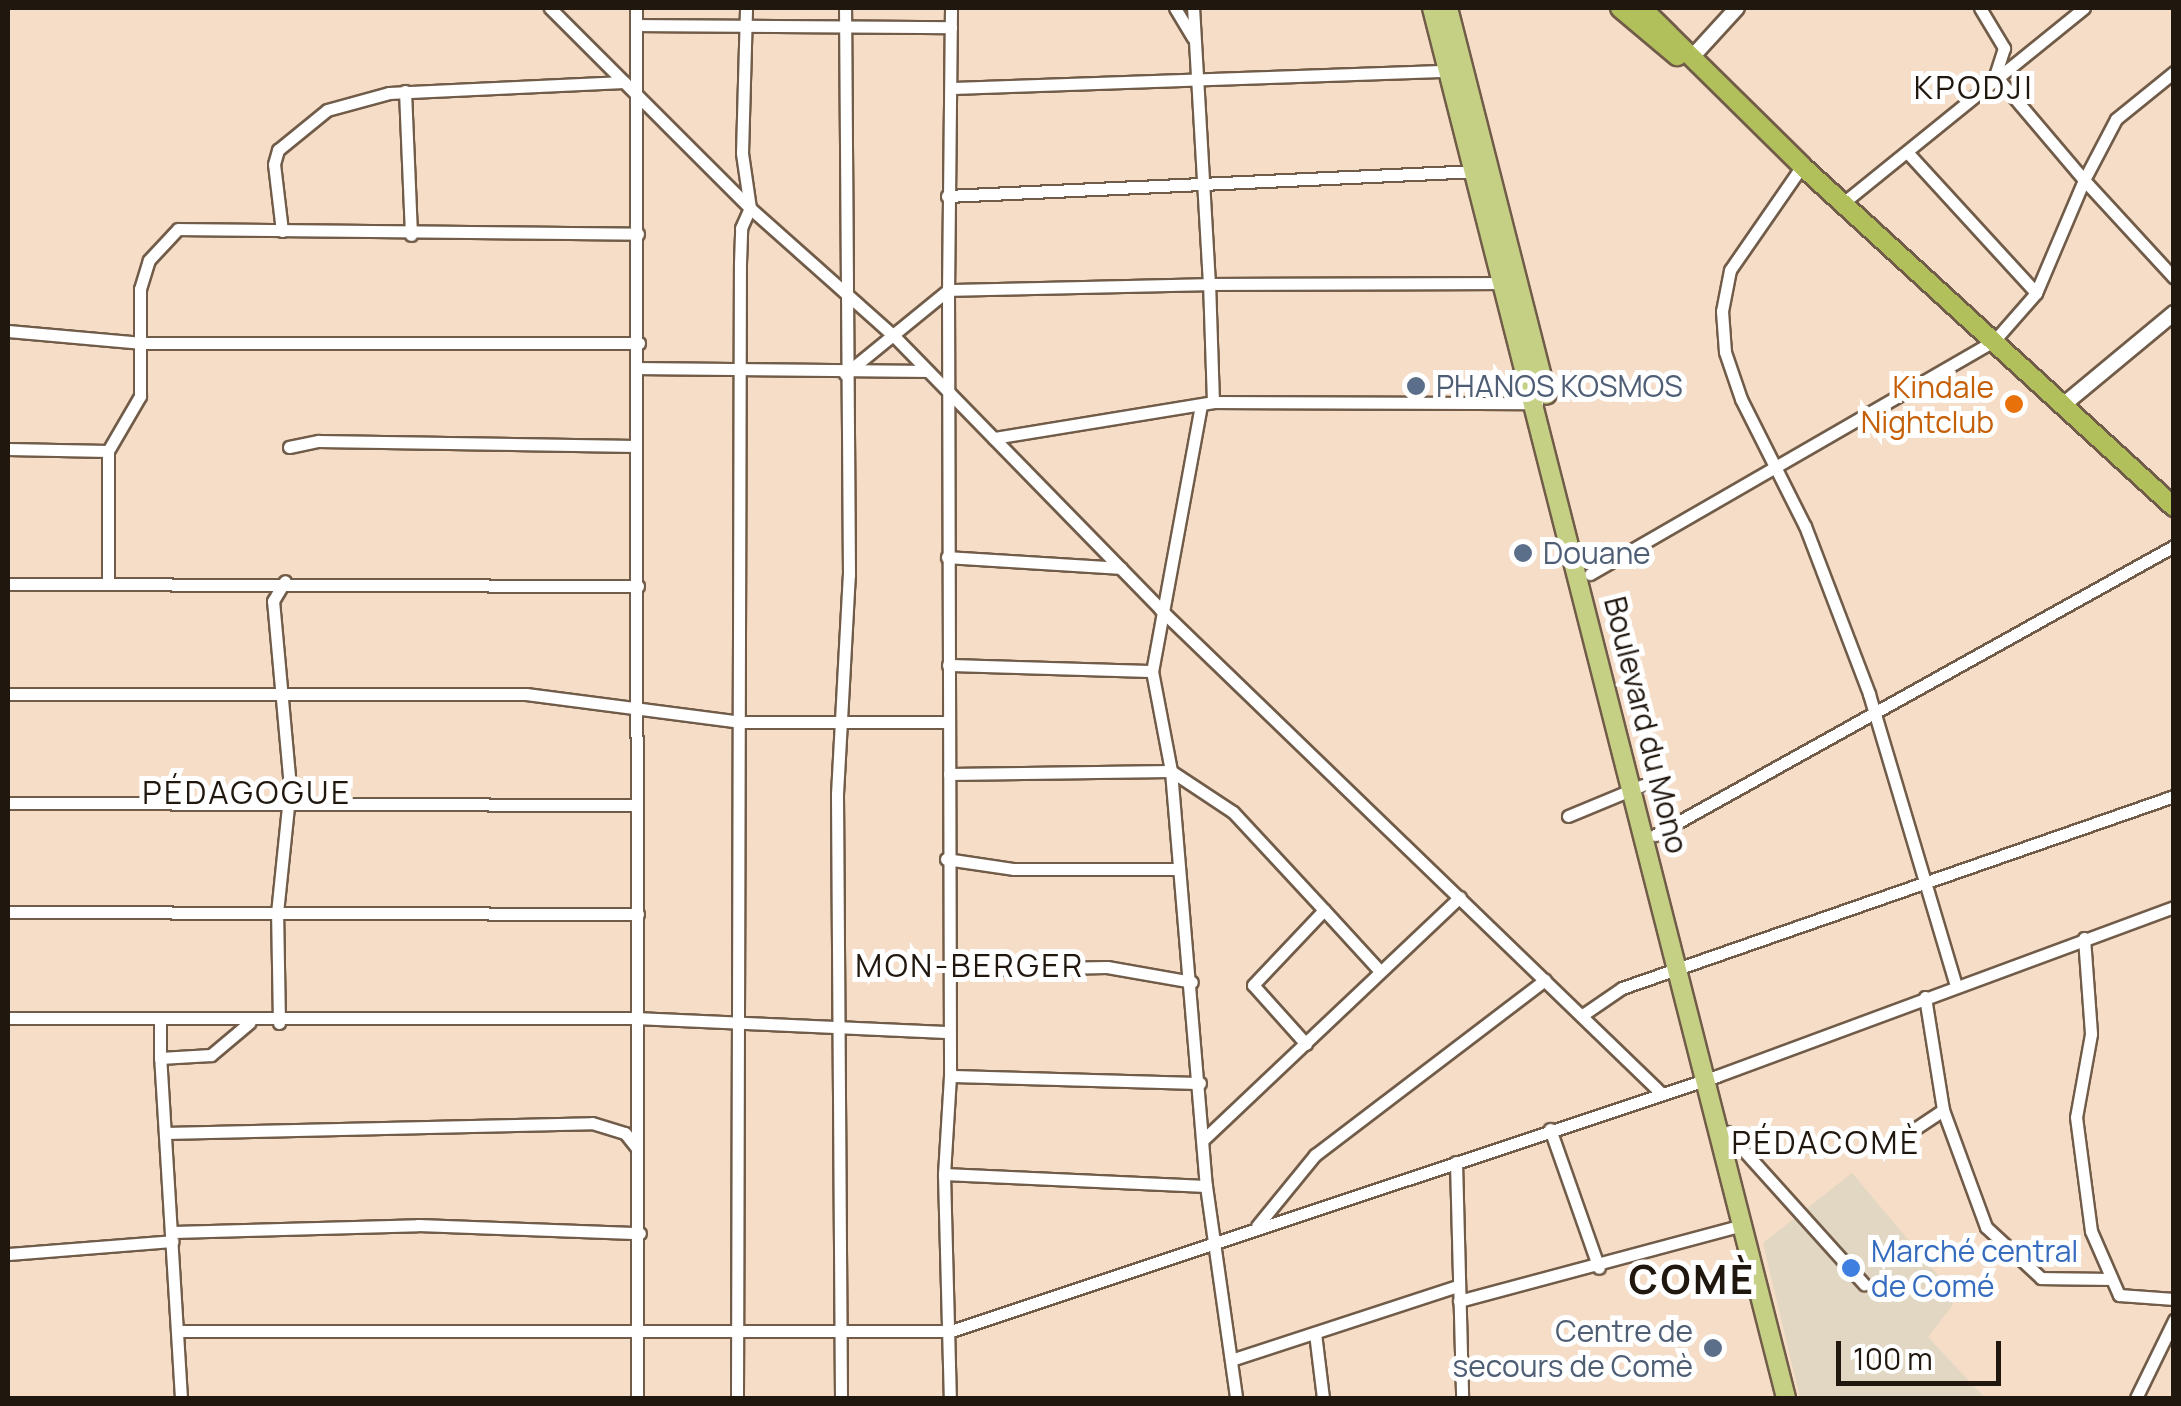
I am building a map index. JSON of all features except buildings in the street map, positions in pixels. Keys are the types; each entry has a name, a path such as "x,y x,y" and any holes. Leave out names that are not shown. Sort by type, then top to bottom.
{"highway":[{"path":"1620,8 1722,89"},
{"path":"1642,8 1802,166 2174,507"}],"main road":[{"name":"Boulevard du Mono","path":"1432,8 1458,72"},
{"name":"Boulevard du Mono","path":"1448,8 1458,72 1795,1398"},
{"name":"Boulevard du Mono","path":"1542,403 1590,574 1637,786 1655,836 1683,968"},
{"name":"Boulevard du Mono","path":"1712,1077 1742,1226 1786,1398"}],"street":[{"path":"550,8 750,208 895,337 1160,609 1584,1014 1659,1091"},
{"path":"636,8 639,368 635,1018 640,1233 637,1398"},
{"path":"738,1398 736,1024 743,722 740,228 750,208 742,154 746,8"},
{"path":"841,1398 838,1028 848,576 842,290 844,8"},
{"path":"950,1398 944,1174 950,1076 946,1032 950,970 946,859 950,774 947,557 952,396 947,196 951,8"},
{"path":"1175,8 1194,40"},
{"path":"1193,8 1209,284 1206,403 1160,609 1152,670 1171,771 1176,869 1192,982 1206,1186 1236,1398"},
{"path":"1693,56 1737,8"},
{"path":"1980,8 2004,48 1996,75"},
{"path":"1843,203 1996,75 2084,8"},
{"path":"636,24 746,25 844,32 951,28"},
{"path":"951,88 1458,72"},
{"path":"1590,574 1994,341 2036,293 2084,180 2116,119 2174,72"},
{"path":"1996,75 2084,180 2174,278"},
{"path":"282,231 274,164 288,138 342,103 405,91 558,90 624,82"},
{"path":"405,91 410,235"},
{"path":"1908,152 2036,293"},
{"path":"1802,166 1735,260 1722,311 1736,385 1777,465 1874,709 1956,986"},
{"path":"947,196 1484,171"},
{"path":"108,583 108,451 140,396 142,278 170,235 194,227 410,235 638,234"},
{"path":"846,374 948,290 1209,284 1512,284"},
{"path":"2062,406 2174,313"},
{"path":"8,331 142,343 639,343"},
{"path":"639,368 846,374 926,371"},
{"path":"994,438 1206,403 1542,403"},
{"path":"289,447 318,441 636,446"},
{"path":"8,450 108,451"},
{"path":"1655,836 1874,709 2174,546"},
{"path":"947,557 1120,568"},
{"path":"8,584 258,585 285,581 638,586"},
{"path":"280,1023 277,913 289,803 273,601 285,581"},
{"path":"258,585 273,601"},
{"path":"948,665 1152,670"},
{"path":"8,694 526,694 620,702 636,710 743,722 949,722"},
{"path":"950,774 1171,771 1233,812 1380,970"},
{"path":"1568,816 1637,786"},
{"path":"1584,1014 1622,988 2174,796"},
{"path":"8,803 635,805"},
{"path":"946,859 1014,869 1176,869"},
{"path":"1204,1139 1460,897"},
{"path":"177,1331 738,1335 951,1331 1659,1091 1712,1077 2174,907"},
{"path":"1306,1044 1253,985 1324,910"},
{"path":"8,912 638,914"},
{"path":"2084,938 2091,1034 2077,1140 2091,1231 2107,1278 2133,1301 2174,1300"},
{"path":"950,970 1107,967 1192,982"},
{"path":"1257,1226 1315,1155 1545,980"},
{"path":"1925,997 1942,1110 1986,1227 2004,1249 2041,1278 2107,1278"},
{"path":"8,1018 280,1023 635,1018 946,1032"},
{"path":"160,1020 181,1398"},
{"path":"160,1058 211,1055 249,1023"},
{"path":"950,1076 1200,1083"},
{"path":"1895,1142 1942,1110"},
{"path":"165,1133 592,1123 625,1132 636,1147"},
{"path":"1550,1129 1599,1268"},
{"path":"1727,1132 1864,1284"},
{"path":"1456,1162 1462,1398"},
{"path":"944,1174 1206,1186"},
{"path":"8,1254 173,1237 449,1225 640,1233"},
{"path":"1459,1301 1599,1268 1742,1226"},
{"path":"1231,1360 1458,1286"},
{"path":"2136,1398 2174,1320"},
{"path":"1314,1332 1322,1398"}],"shaded area":[{"name":"Marché central de Comé","path":"1852,1173 1953,1293 1952,1306 1928,1337 1985,1398 1800,1398 1763,1243"}],"place":[{"name":"PHANOS KOSMOS","path":"1416,386"},
{"name":"Kindale Nightclub","path":"2014,404"},
{"name":"Douane","path":"1523,553"},
{"name":"Marché central de Comé","path":"1851,1268"},
{"name":"Centre de secours de Comè","path":"1713,1348"}],"district":[{"name":"KPODJI","path":"1974,87"},
{"name":"PÉDAGOGUE","path":"247,792"},
{"name":"MON-BERGER","path":"970,965"},
{"name":"PÉDACOMÈ","path":"1826,1142"},
{"name":"COMÈ","path":"1692,1279"}]}
